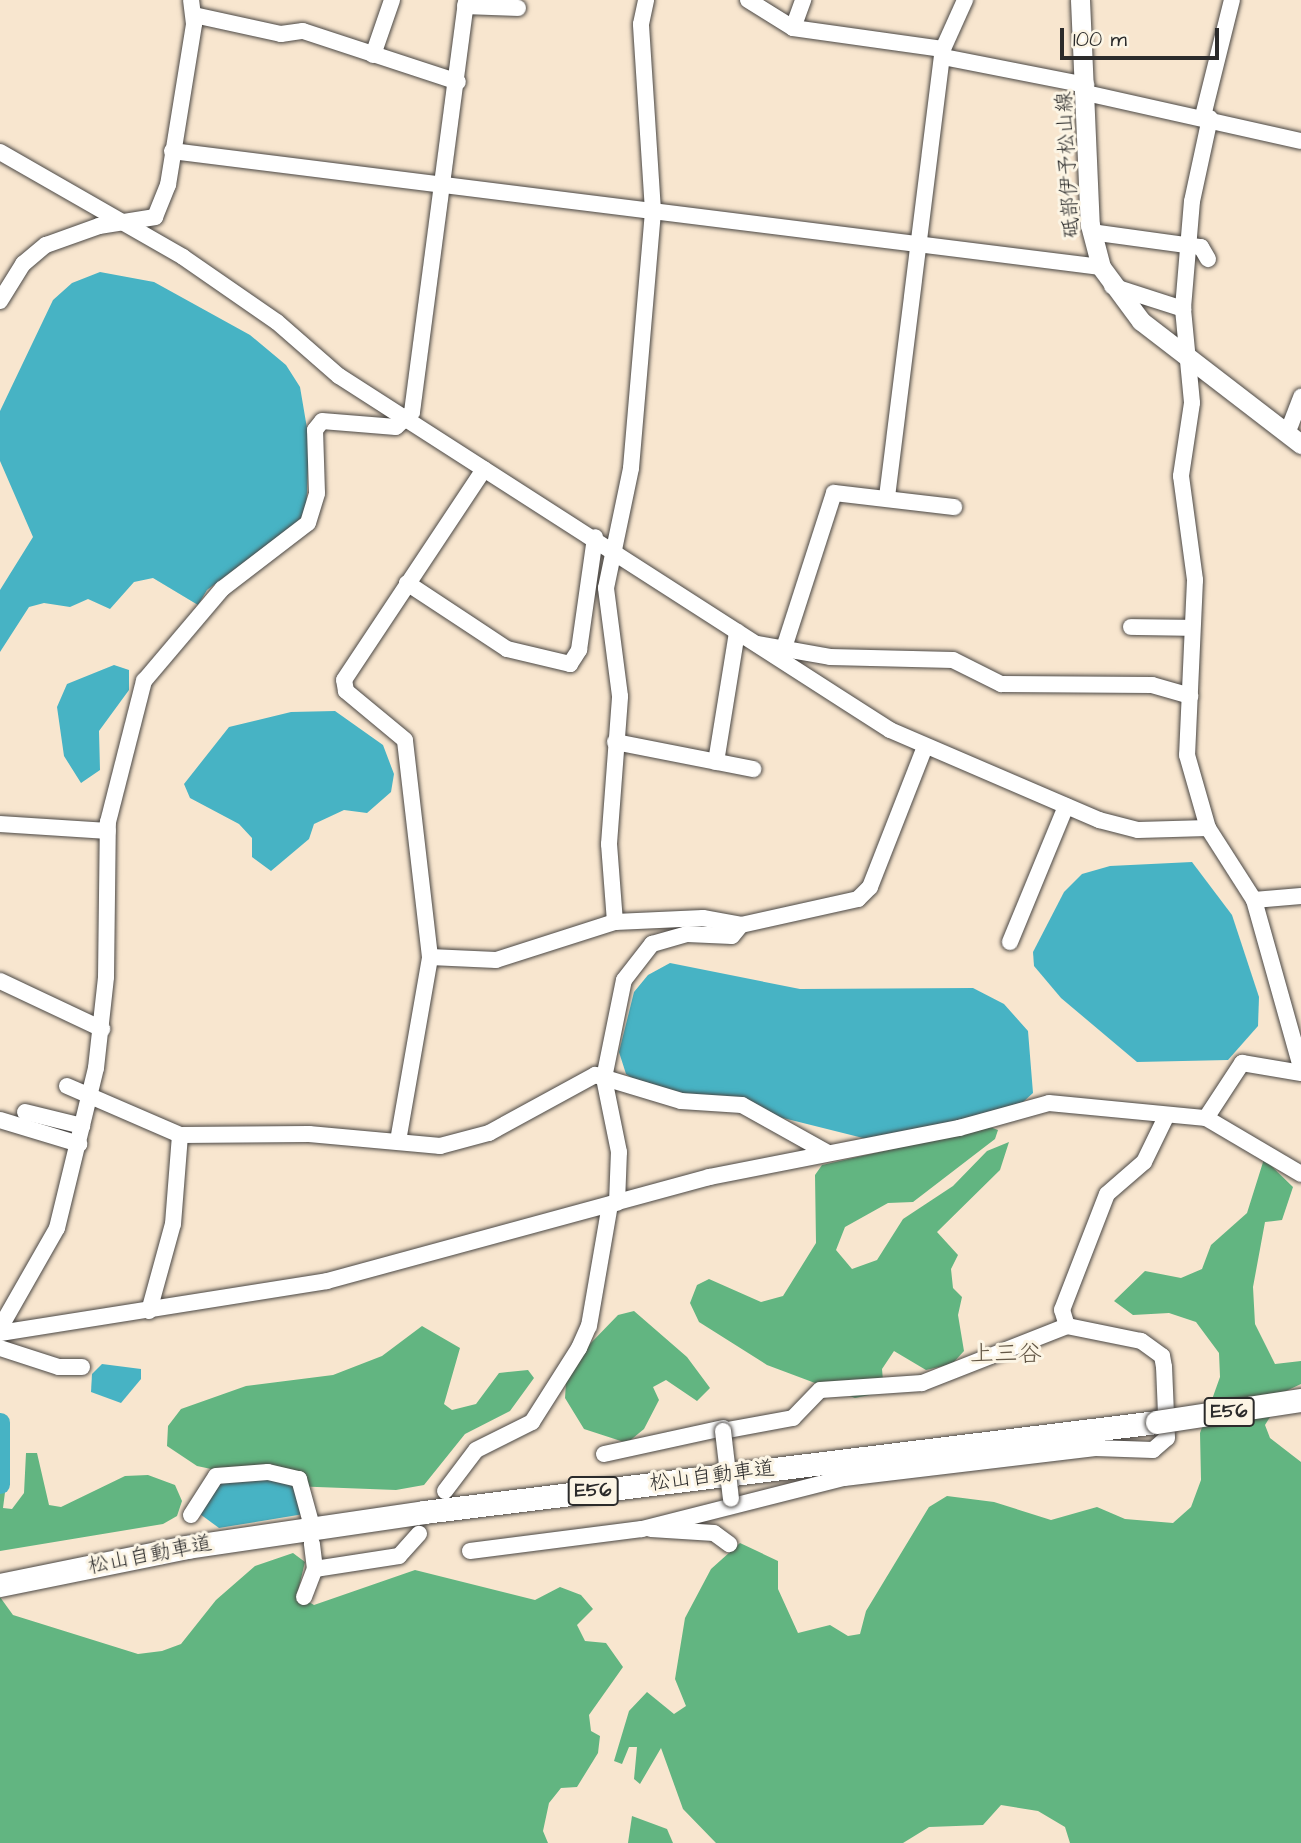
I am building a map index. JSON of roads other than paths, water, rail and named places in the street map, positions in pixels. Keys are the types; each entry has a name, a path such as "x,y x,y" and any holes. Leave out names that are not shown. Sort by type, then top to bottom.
{"highway":[{"name":"松山自動車道","path":"0,1585 424,1512 1157,1422 1301,1400"}],"main road":[{"name":"砥部伊予松山線","path":"1080,0 1091,232 1101,267 1112,286 1141,321 1294,439"}],"street":[{"path":"373,55 392,0"},
{"path":"748,0 793,28 943,53 1301,141"},
{"path":"793,28 803,0"},
{"path":"887,497 943,53 965,0"},
{"path":"1206,1118 1242,1063 1301,1070 1254,900 1208,828 1187,755 1195,580 1181,476 1192,403 1191,362 1183,309 1207,117 1232,0"},
{"path":"0,1331 57,1228 79,1144 103,1029 108,831 113,782 150,669 222,589 308,523 317,493 315,430 334,418 396,427 408,419 446,186 465,3 518,8"},
{"path":"615,922 609,844 620,696 606,605 610,547 631,468 653,211 644,3"},
{"path":"0,302 23,264 46,245 117,223 155,217 172,151 193,7 281,34 303,31 458,82"},
{"path":"172,151 1101,267"},
{"path":"0,152 117,223 221,281 339,376 595,537 757,644 783,653 830,657 953,660 1001,684 1152,685 1190,696"},
{"path":"1091,232 1189,246 1206,250 1208,259"},
{"path":"1112,286 1183,309"},
{"path":"1294,439 1301,397"},
{"path":"398,1141 430,957 405,740 344,687 407,583 484,469"},
{"path":"783,653 834,493 887,497 954,507"},
{"path":"407,583 507,649 570,664 579,650 595,537"},
{"path":"1131,627 1192,628"},
{"path":"716,762 737,632"},
{"path":"783,653 924,749 1066,806 1138,830 1208,828"},
{"path":"615,742 753,769"},
{"path":"430,957 510,957 615,922 703,918 741,925 865,894 924,749"},
{"path":"1010,942 1066,806"},
{"path":"0,824 108,831"},
{"path":"1254,900 1301,896"},
{"path":"445,1491 477,1450 532,1422 579,1348 589,1326 614,1204 620,1152 604,1078 624,980 634,960 674,936 732,936 741,925"},
{"path":"0,981 103,1029"},
{"path":"67,1086 180,1135 398,1141 440,1146 474,1139 578,1080 604,1078 681,1101 742,1105 828,1153"},
{"path":"0,1331 149,1311 327,1281 614,1204 1049,1103 1101,1104 1165,1119 1206,1118 1301,1174"},
{"path":"25,1112 82,1126"},
{"path":"1066,1326 1062,1310 1107,1195 1144,1162 1165,1119"},
{"path":"0,1120 79,1144"},
{"path":"149,1311 173,1224 180,1135"},
{"path":"470,1551 642,1529 731,1502 844,1478 1162,1445 1167,1438 1162,1356 1141,1341 1066,1326 922,1382 820,1390 793,1418 723,1429 604,1454"},
{"path":"0,1348 59,1367 82,1367"},
{"path":"723,1429 731,1502"},
{"path":"191,1515 216,1476 268,1472 299,1479 310,1519"},
{"path":"642,1529 714,1533 729,1545"},
{"path":"315,1569 399,1556 419,1534"},
{"path":"304,1597 315,1569 312,1543"}],"water":[{"path":"100,272 154,282 250,335 286,365 300,387 309,440 306,516 207,590 198,605 153,578 134,582 110,609 88,599 70,607 44,603 29,607 0,652 0,590 33,537 0,461 0,411 53,300 72,283"},
{"path":"114,665 129,670 129,690 99,731 100,770 81,783 64,756 57,707 67,684"},
{"path":"335,711 383,745 394,774 391,792 367,813 344,810 314,824 309,839 271,871 252,857 252,838 239,824 190,798 184,784 229,727 291,712"},
{"path":"1192,862 1232,915 1259,997 1258,1026 1228,1060 1137,1062 1061,998 1034,966 1033,952 1064,892 1082,874 1110,866"},
{"path":"670,963 800,989 973,988 1004,1004 1028,1031 1033,1093 1023,1102 954,1123 871,1140 638,1082 626,1074 619,1052 634,992 648,975"},
{"path":"102,1364 141,1369 141,1379 121,1403 91,1392 92,1374"},
{"path":"218,1480 283,1480 299,1491 304,1514 219,1528 200,1514"}],"waterway":[{"path":"0,1422 0,1484"}],"district":[{"name":"上三谷","path":"1006,1355"}]}
